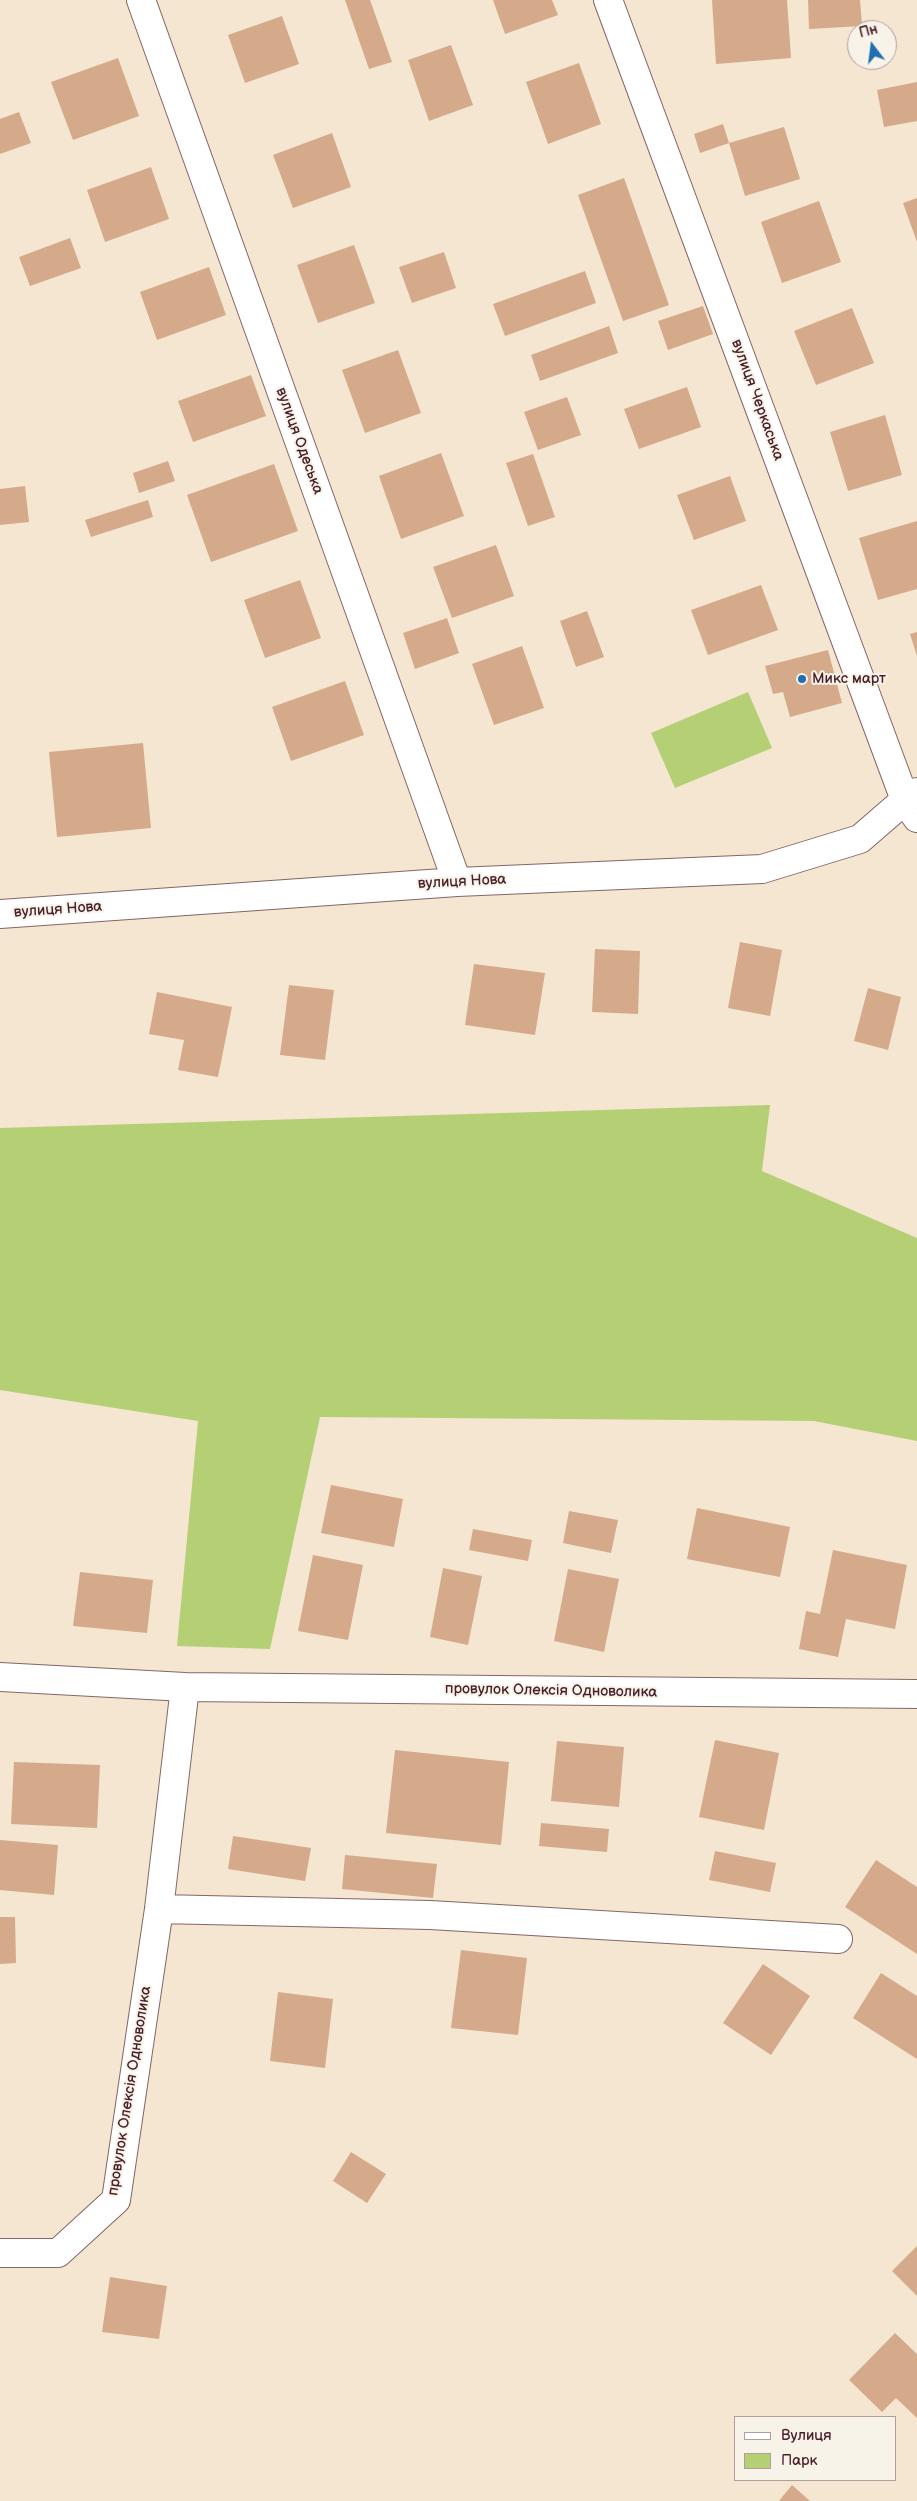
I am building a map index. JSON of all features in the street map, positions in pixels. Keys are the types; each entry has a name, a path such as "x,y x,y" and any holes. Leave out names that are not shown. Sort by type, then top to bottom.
{"street":[{"name":"вулиця Одеська","path":"141,0 457,882"},
{"name":"вулиця Черкаська","path":"608,0 913,803"},
{"name":"вулиця Нова","path":"0,914 457,882 762,869 860,839 913,803"},
{"name":"провулок Олексія Одноволика","path":"0,1677 185,1687 917,1694"},
{"name":"провулок Олексія Одноволика","path":"0,2253 58,2253 116,2200 159,1909 185,1687"},
{"path":"159,1909 430,1915 838,1939"}],"green space":[{"path":"748,692 772,748 675,788 651,733"},
{"path":"770,1105 762,1171 917,1238 917,1441 814,1421 320,1417 270,1649 177,1646 198,1421 0,1390 0,1128"}],"building":[{"path":"345,0 370,0 392,62 369,69"},
{"path":"493,0 552,0 558,15 505,34"},
{"path":"712,0 787,0 791,58 716,64"},
{"path":"808,0 860,0 862,20 847,20 847,27 809,29"},
{"path":"282,16 299,64 245,83 228,35"},
{"path":"451,45 473,105 429,121 408,60"},
{"path":"118,58 139,116 73,140 51,82"},
{"path":"579,63 601,124 548,144 526,82"},
{"path":"917,82 917,121 884,127 877,90"},
{"path":"19,112 31,143 0,154 0,119"},
{"path":"723,124 729,143 700,153 694,134"},
{"path":"784,127 800,179 745,196 729,143"},
{"path":"332,133 351,187 293,208 273,155"},
{"path":"151,167 169,219 105,242 87,190"},
{"path":"624,178 669,305 623,321 578,195"},
{"path":"917,198 917,242 903,203"},
{"path":"819,201 841,262 782,283 761,222"},
{"path":"70,238 81,268 30,286 19,257"},
{"path":"354,245 375,303 318,323 297,265"},
{"path":"444,252 456,288 412,303 399,267"},
{"path":"209,267 226,315 157,340 140,292"},
{"path":"585,271 596,303 505,336 493,304"},
{"path":"703,306 713,334 668,350 658,321"},
{"path":"852,308 874,363 816,385 794,331"},
{"path":"609,326 618,353 540,381 531,355"},
{"path":"398,350 421,413 365,433 342,370"},
{"path":"251,375 266,416 193,442 178,401"},
{"path":"687,387 701,427 639,449 624,409"},
{"path":"567,397 581,435 538,450 524,412"},
{"path":"885,415 902,475 848,491 830,432"},
{"path":"441,453 464,516 401,539 379,476"},
{"path":"533,454 555,517 528,526 506,463"},
{"path":"168,461 175,481 139,493 133,473"},
{"path":"274,464 298,531 211,562 187,495"},
{"path":"730,476 746,521 694,540 677,495"},
{"path":"25,486 29,522 0,525 0,489"},
{"path":"148,500 153,517 91,537 85,520"},
{"path":"917,521 917,589 878,600 859,538"},
{"path":"496,545 514,596 452,618 433,567"},
{"path":"300,580 321,638 265,658 244,600"},
{"path":"761,585 778,630 708,655 691,610"},
{"path":"587,611 604,657 576,667 560,621"},
{"path":"447,618 459,653 415,669 403,633"},
{"path":"917,632 917,656 910,634"},
{"path":"522,646 544,708 494,725 472,664"},
{"name":"Микс март","path":"828,650 842,703 790,717 783,692 773,694 765,666"},
{"path":"345,681 364,735 291,761 272,707"},
{"path":"143,743 151,828 57,837 49,752"},
{"path":"740,942 782,950 770,1016 728,1008"},
{"path":"595,949 640,951 638,1014 592,1012"},
{"path":"474,964 545,973 535,1035 465,1025"},
{"path":"289,985 334,990 325,1060 280,1055"},
{"path":"868,988 901,997 888,1050 854,1041"},
{"path":"157,992 232,1007 218,1077 178,1070 184,1040 149,1034"},
{"path":"331,1485 403,1499 394,1547 321,1533"},
{"path":"697,1508 790,1527 780,1577 687,1559"},
{"path":"569,1511 618,1520 611,1553 563,1543"},
{"path":"473,1529 532,1540 528,1561 469,1550"},
{"path":"833,1550 907,1565 895,1629 846,1619 838,1657 799,1649 806,1611 820,1614"},
{"path":"313,1555 363,1565 348,1640 298,1631"},
{"path":"443,1568 482,1576 468,1645 430,1637"},
{"path":"568,1569 619,1579 604,1652 554,1641"},
{"path":"80,1572 153,1580 147,1633 73,1626"},
{"path":"715,1740 779,1753 764,1830 699,1817"},
{"path":"557,1741 624,1747 619,1807 551,1801"},
{"path":"395,1750 509,1762 501,1845 386,1833"},
{"path":"14,1762 100,1765 97,1828 11,1824"},
{"path":"541,1823 609,1829 607,1852 539,1846"},
{"path":"233,1836 311,1848 305,1881 228,1869"},
{"path":"0,1840 58,1845 54,1895 0,1890"},
{"path":"715,1851 776,1863 770,1892 709,1880"},
{"path":"345,1855 437,1864 433,1898 342,1889"},
{"path":"876,1860 917,1887 917,1954 845,1907"},
{"path":"0,1917 15,1917 16,1963 0,1964"},
{"path":"461,1950 527,1958 518,2035 451,2028"},
{"path":"763,1964 810,1996 771,2055 723,2023"},
{"path":"881,1973 917,1996 917,2059 853,2018"},
{"path":"278,1992 333,1999 325,2068 270,2061"},
{"path":"351,2152 386,2174 367,2203 333,2181"},
{"path":"917,2246 917,2296 892,2271"},
{"path":"110,2277 167,2286 159,2339 102,2332"},
{"path":"895,2333 917,2354 917,2418 896,2398 882,2412 849,2380"},
{"path":"792,2485 810,2501 779,2501"}],"place":[{"name":"Микс март","path":"802,679"}]}
